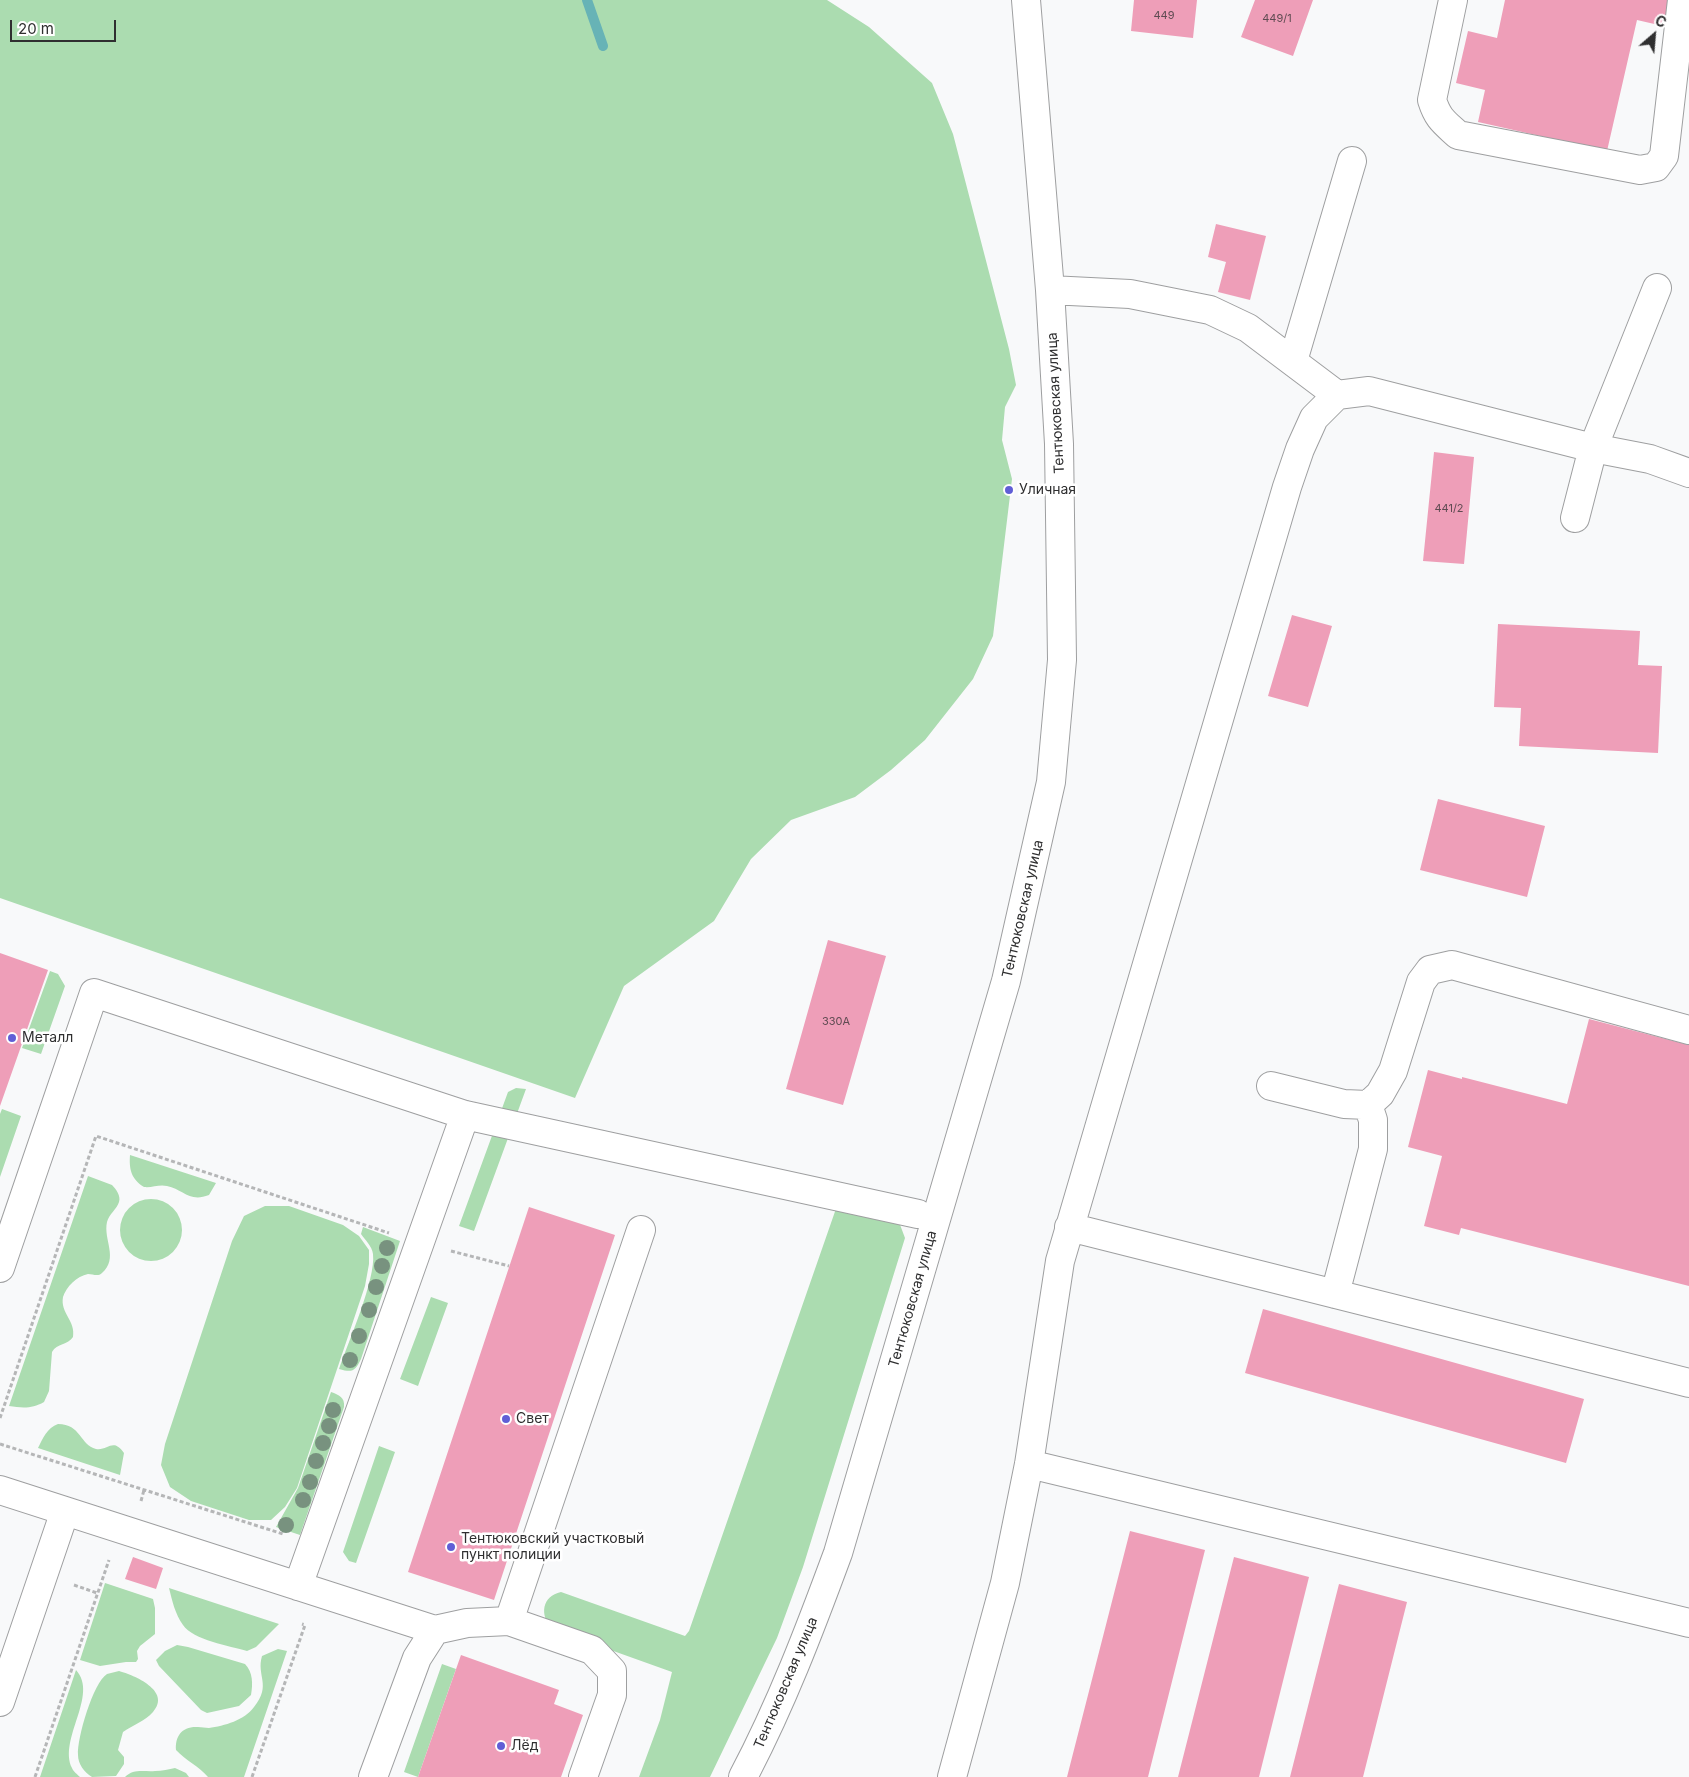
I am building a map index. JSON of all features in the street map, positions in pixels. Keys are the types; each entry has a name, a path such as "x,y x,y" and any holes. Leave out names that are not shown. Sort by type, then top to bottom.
{"street":[{"name":"Тентюковская улица","path":"743,1777 757,1751 806,1641 838,1554 1006,981 1051,782 1062,660 1059,444 1050,290 1026,0"},
{"path":"1453,0 1432,100 1437,115 1458,135 1640,170 1660,172 1664,156 1682,0"},
{"path":"1293,361 1352,161"},
{"path":"1575,518 1593,448 1657,288"},
{"path":"1050,290 1130,294 1210,310 1248,328 1337,395"},
{"path":"952,1777 1005,1583 1029,1464 1060,1261 1069,1227 1287,487 1314,418 1337,395 1369,391 1593,448 1650,459 1689,473"},
{"path":"1272,1086 1344,1104 1368,1105 1380,1094 1393,1071 1421,982 1430,970 1452,965 1689,1030"},
{"path":"0,1268 94,993 465,1115 918,1214"},
{"path":"1335,1294 1373,1149 1373,1120 1368,1105"},
{"path":"298,1586 465,1115"},
{"path":"1069,1227 1689,1383"},
{"path":"509,1621 641,1230"},
{"path":"1029,1464 1689,1623"},
{"path":"0,1490 435,1630 467,1623 509,1621 592,1650 612,1672 612,1695 582,1777"},
{"path":"0,1702 65,1511"},
{"path":"373,1777 417,1658 435,1630"}],"path":[{"path":"0,1418 96,1136 420,1243 509,1266"},
{"path":"0,1444 284,1534"},
{"path":"35,1777 109,1559"},
{"path":"252,1777 305,1625 296,1622"}],"green space":[{"path":"0,0 827,0 869,27 932,83 953,134 1009,349 1016,385 1005,407 1002,440 1012,479 993,636 973,679 925,740 891,770 855,797 791,820 751,859 714,921 624,986 575,1098 0,898"},
{"path":"50,971 58,974 65,986 41,1054 22,1048"},
{"path":"516,1088 526,1089 474,1231 459,1226 508,1092"},
{"path":"2,1109 21,1116 0,1177 0,1114"},
{"path":"130,1155 216,1183 209,1195 202,1197 191,1196 167,1186 144,1187 136,1181 132,1173"},
{"path":"88,1176 112,1185 119,1197 118,1205 109,1216 107,1222 106,1229 110,1255 107,1267 100,1274 88,1274 80,1277 72,1282 64,1293 64,1308 72,1326 73,1337 52,1352 49,1391 44,1402 27,1407 9,1406"},
{"path":"145,1199 157,1199 173,1208 180,1218 182,1230 180,1242 173,1252 157,1261 145,1261 134,1256 125,1247 120,1236 120,1224 125,1213 134,1204"},
{"path":"839,1200 899,1222 905,1238 803,1567 777,1638 710,1777 639,1777 660,1720 672,1672 552,1629 545,1618 544,1607 550,1598 561,1592 685,1636 689,1631"},
{"path":"265,1206 289,1206 343,1225 359,1236 369,1250 369,1264 365,1286 297,1488 285,1507 271,1520 249,1520 191,1501 170,1487 161,1465 165,1444 232,1241 244,1216"},
{"path":"363,1227 400,1241 361,1359 353,1370 348,1371 339,1369 366,1295 373,1265 372,1251 361,1234"},
{"path":"431,1297 448,1303 418,1386 400,1379"},
{"path":"331,1392 339,1395 344,1407 300,1535 276,1527 298,1488"},
{"path":"58,1424 71,1427 91,1447 96,1449 113,1445 120,1448 124,1453 120,1475 38,1448 48,1431"},
{"path":"379,1446 395,1452 356,1563 349,1561 343,1552"},
{"path":"105,1583 153,1599 155,1634 140,1646 137,1651 138,1659 136,1662 100,1666 80,1660"},
{"path":"169,1588 279,1624 256,1647 247,1651 212,1642 195,1635 183,1625 176,1612"},
{"path":"177,1645 245,1664 252,1678 251,1695 239,1706 207,1713 201,1710 159,1666 156,1660 165,1651"},
{"path":"278,1649 287,1651 244,1777 208,1777 176,1750 178,1736 184,1730 192,1727 209,1728 234,1722 250,1712 262,1693 262,1656"},
{"path":"442,1664 456,1669 418,1777 404,1772"},
{"path":"76,1670 82,1680 83,1692 70,1744 69,1756 73,1769 80,1777 40,1777"},
{"path":"119,1671 149,1685 158,1697 158,1704 146,1718 123,1732 118,1750 124,1757 124,1764 116,1776 92,1777 82,1768 78,1758 78,1747 83,1724 91,1699 102,1679 107,1674"},
{"path":"175,1768 186,1773 189,1777 125,1777 136,1771 158,1771"}],"building":[{"path":"1134,0 1197,0 1193,38 1131,31"},
{"path":"1255,0 1313,0 1293,56 1241,37"},
{"path":"1505,0 1669,0 1663,26 1637,20 1607,151 1478,122 1485,90 1456,83 1468,31 1497,38"},
{"path":"1216,224 1266,236 1250,300 1218,292 1226,262 1208,257"},
{"path":"1434,452 1474,457 1464,564 1423,561"},
{"path":"1292,615 1332,626 1308,707 1268,696"},
{"path":"1498,624 1640,631 1638,665 1662,666 1658,753 1519,746 1521,708 1494,707"},
{"path":"1438,799 1545,826 1527,897 1420,870"},
{"path":"828,940 886,956 843,1105 786,1089"},
{"name":"Металл","path":"0,953 48,970 0,1106"},
{"path":"1589,1019 1689,1045 1689,1286 1461,1228 1459,1235 1424,1226 1442,1156 1408,1147 1428,1070 1567,1104"},
{"name":"Свет","path":"529,1207 615,1235 494,1600 408,1572"},
{"path":"1263,1309 1584,1399 1566,1463 1245,1373"},
{"path":"1130,1531 1205,1550 1148,1777 1067,1777"},
{"path":"133,1557 163,1568 156,1589 125,1579"},
{"path":"1234,1557 1309,1577 1259,1777 1178,1777"},
{"path":"1339,1584 1407,1602 1363,1777 1290,1777"},
{"name":"Лёд","path":"461,1655 559,1690 554,1704 583,1715 561,1777 418,1777"}],"waterway":[{"path":"587,0 603,46"}],"place":[{"name":"Уличная","path":"1009,490"},
{"name":"Металл","path":"12,1038"},
{"name":"Свет","path":"506,1419"},
{"name":"Тентюковский участковый пункт полиции","path":"451,1547"},
{"name":"Лёд","path":"501,1746"}]}
